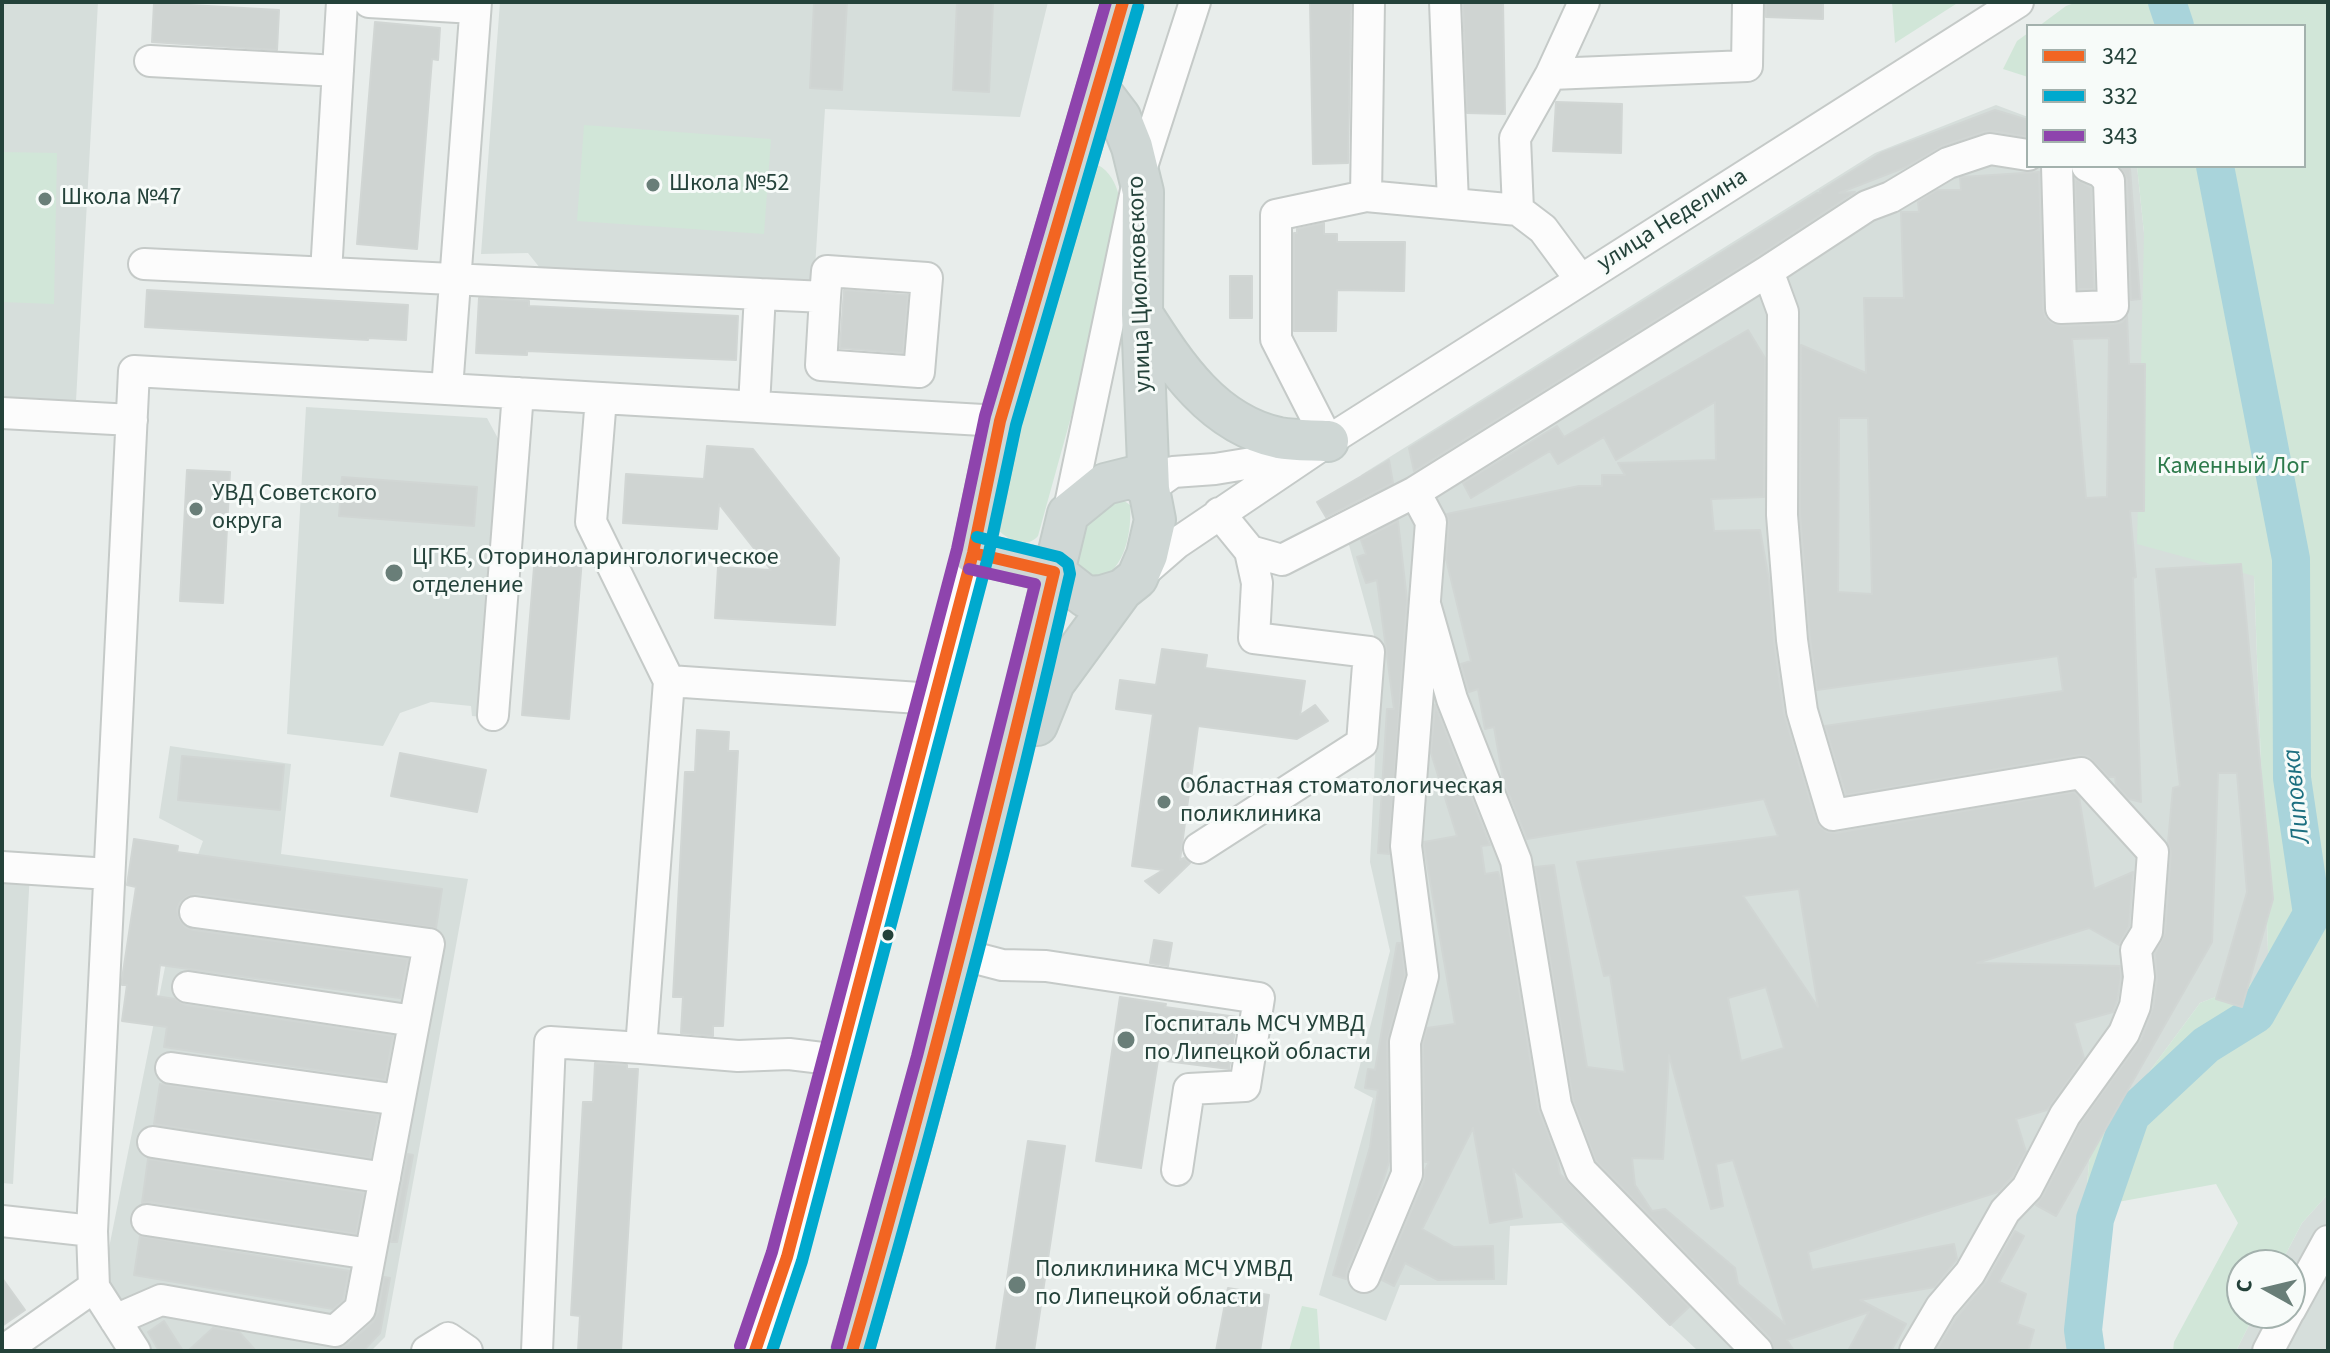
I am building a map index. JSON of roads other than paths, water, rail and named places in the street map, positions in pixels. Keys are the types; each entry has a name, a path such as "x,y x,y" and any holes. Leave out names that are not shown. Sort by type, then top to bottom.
{"main road":[{"path":"1123,2 1000,421 973,553 1054,572 1086,597 1102,596 1130,584"},
{"name":"улица Циолковского","path":"1098,88 1120,117 1132,147 1143,192 1142,314 1149,489"},
{"path":"1142,314 1186,379 1224,414 1280,439 1328,441"},
{"path":"852,1351 989,848 1068,514 1105,484 1133,477 1149,489 1155,520 1147,555 1130,584 1054,683 989,848"}],"street":[{"path":"326,273 342,2"},
{"path":"369,2 475,5 447,389"},
{"path":"1068,514 1139,176 1195,2"},
{"path":"1366,196 1369,2"},
{"path":"1445,2 1453,203"},
{"path":"1518,210 1515,138 1551,74 1584,2"},
{"path":"1551,74 1747,66 1748,2"},
{"name":"улица Неделина","path":"1130,584 1177,543 1328,441 2018,2"},
{"path":"150,61 338,71"},
{"path":"1250,551 1282,560 1415,492 1867,206 1891,197 1948,163 1990,149 2026,155"},
{"path":"2057,168 2061,308 2113,306 2109,181 2101,172 2092,168"},
{"path":"1328,441 1276,339 1276,215 1366,196 1518,210 1543,229 1580,279"},
{"path":"144,264 825,297"},
{"path":"827,271 927,278 919,372 821,365 825,297 827,271"},
{"path":"1768,271 1783,312 1782,515 1792,640 1802,711 1833,815 2081,773 2153,852 2147,932 2136,950 2139,977 2135,1006 2124,1033 2065,1115 2027,1188 2005,1211 1970,1273 1941,1307 1915,1351"},
{"path":"754,406 760,294"},
{"path":"135,1351 94,1287 92,1231 134,371 1000,421"},
{"path":"493,715 518,393"},
{"path":"601,398 591,522 669,681 641,1048"},
{"path":"2,413 132,420"},
{"name":"улица Неделина","path":"1149,489 1173,472 1258,462 1328,441"},
{"path":"1364,1277 1407,1174 1405,1042 1423,976 1406,846 1431,522 1415,492"},
{"path":"1199,848 1362,743 1369,652 1254,638 1257,583 1250,551 1219,513"},
{"path":"755,1351 787,1257 973,553"},
{"path":"1425,604 1452,699 1516,861 1556,1105 1581,1171 1757,1351"},
{"path":"669,681 934,699"},
{"path":"2,867 109,874"},
{"path":"115,1320 161,1300 335,1331 360,1309 429,944 195,912"},
{"path":"960,954 1002,965 1046,966 1259,998 1245,1086 1189,1089 1177,1170"},
{"path":"188,987 414,1021"},
{"path":"537,1351 550,1042 738,1056 789,1054 839,1060"},
{"path":"171,1068 399,1100"},
{"path":"153,1142 385,1178"},
{"path":"147,1220 370,1254"},
{"path":"2,1221 92,1231"},
{"path":"2306,1281 2327,1245"},
{"path":"3,1351 94,1287"},
{"path":"2268,1351 2280,1329"},
{"path":"427,1351 448,1338 467,1351"}],"waterway":[{"name":"Липовка","path":"2167,2 2174,24"},
{"name":"Липовка","path":"2086,1351 2083,1330 2095,1219 2131,1115 2206,1045 2256,1014 2312,914 2292,778 2291,559 2215,168"}],"place":[{"name":"Школа №52","path":"653,185"},
{"name":"Школа №47","path":"45,199"},
{"name":"УВД Советского округа","path":"196,509"},
{"name":"ЦГКБ, Оториноларингологическое отделение","path":"394,573"},
{"name":"Областная стоматологическая поликлиника","path":"1164,802"},
{"name":"Госпиталь МСЧ УМВД по Липецкой области","path":"1126,1040"},
{"name":"Поликлиника МСЧ УМВД по Липецкой области","path":"1017,1285"}],"park label":[{"name":"Каменный Лог","path":"2233,468"}]}
